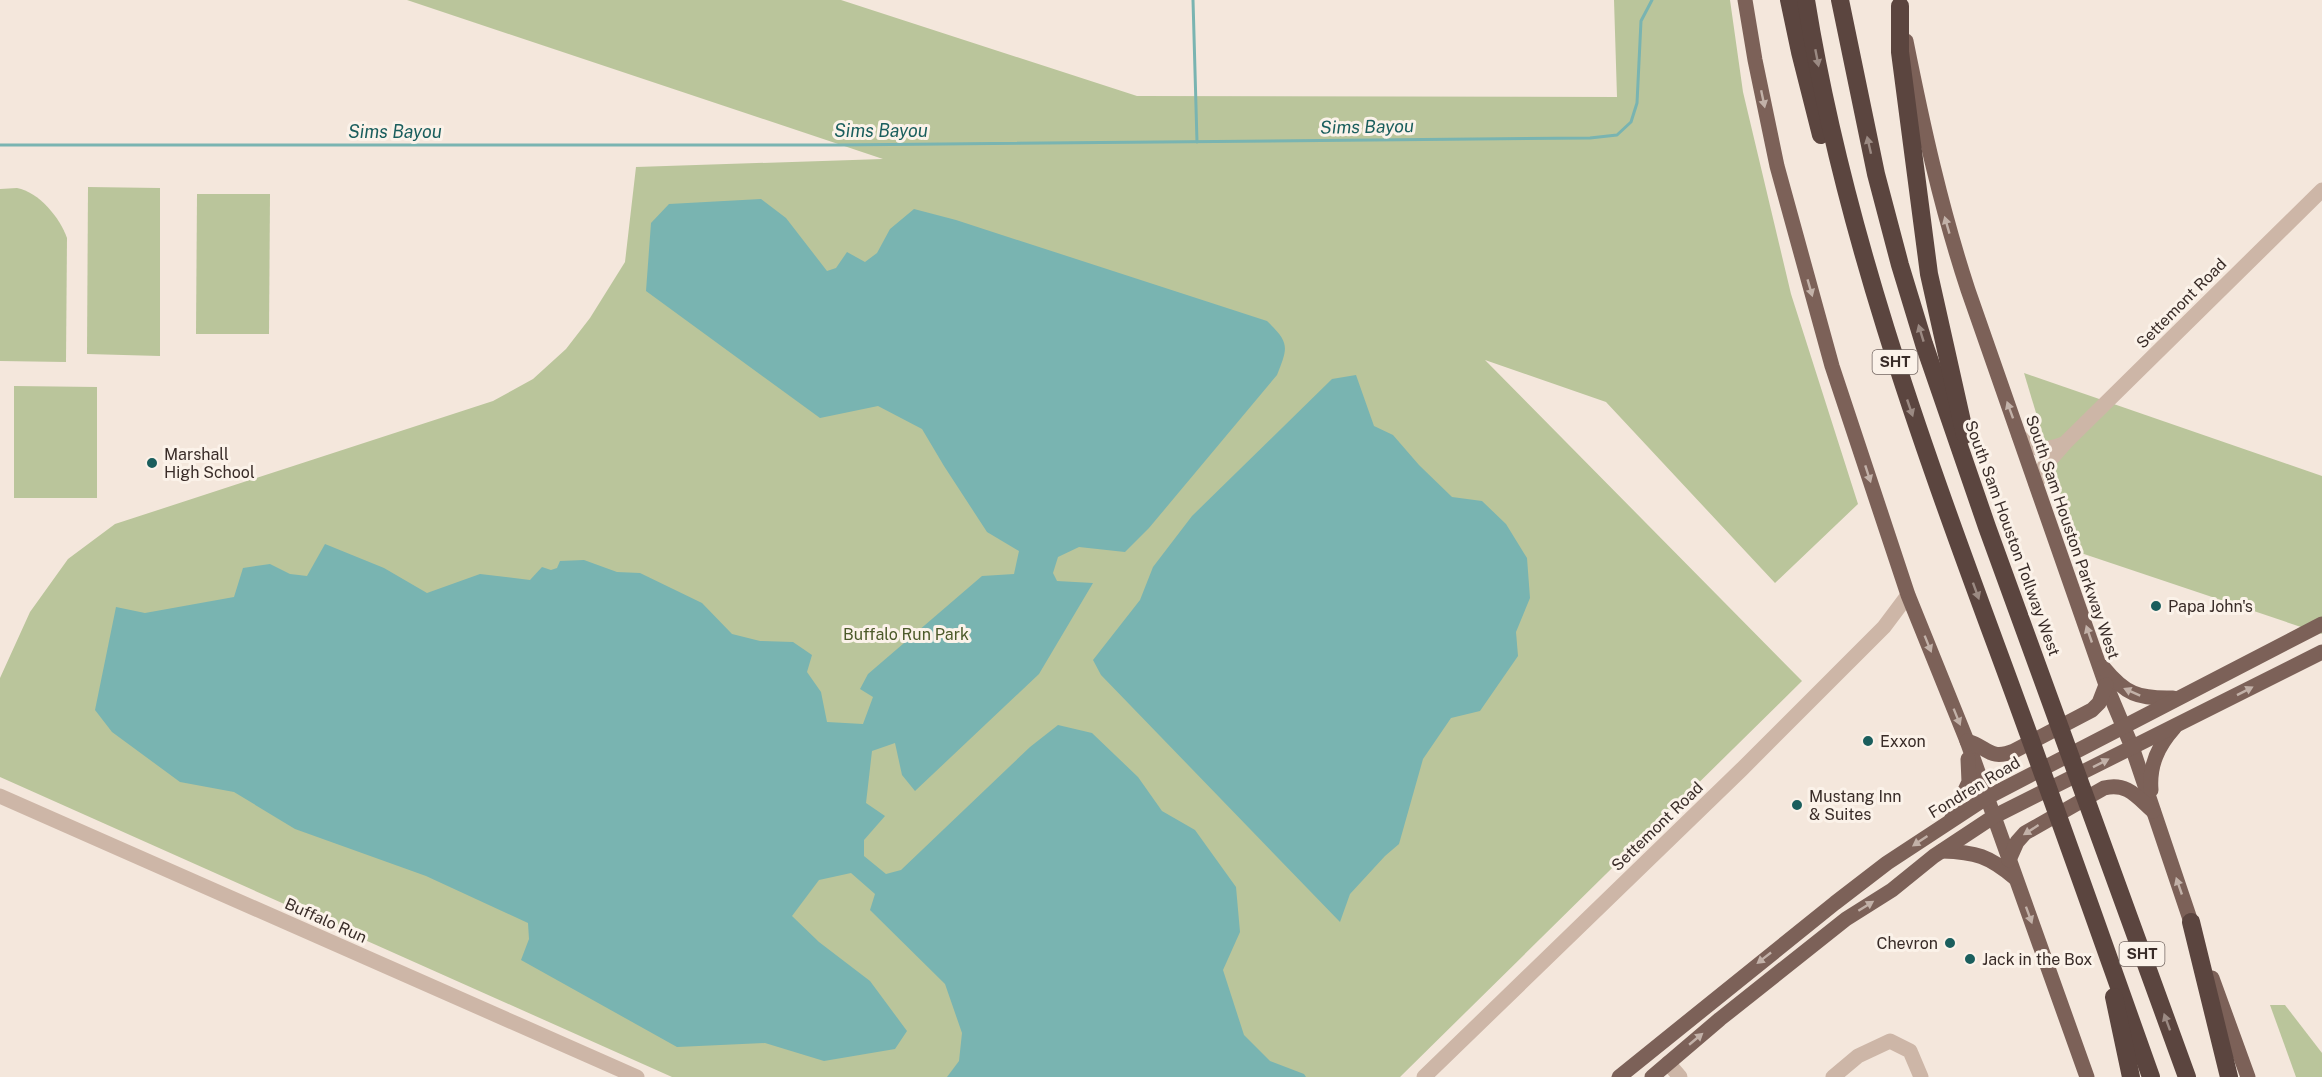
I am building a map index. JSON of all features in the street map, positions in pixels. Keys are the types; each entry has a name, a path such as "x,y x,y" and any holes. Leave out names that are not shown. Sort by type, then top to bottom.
{"highway":[{"path":"1789,0 1818,126 1882,321"},
{"name":"SHT","path":"1806,0 1834,144 1882,321 1927,455 2151,1077"},
{"name":"South Sam Houston Tollway West","path":"1840,0 1867,136 1900,265 1928,354 1987,527 2187,1077"},
{"path":"1899,3 1900,52 1929,274 1987,527"},
{"path":"2191,922 2229,1077"},
{"path":"2101,937 2131,1077"}],"main road":[{"path":"1746,0 1755,60 1777,166 1832,366 1908,595 1967,741 2087,1077"},
{"name":"South Sam Houston Parkway West","path":"1899,3 1923,125 1947,226 1985,343 2106,685 2132,747 2191,922 2248,1077"},
{"name":"Fondren Road","path":"1619,1077 1835,903 1887,863 1950,821 1986,798 2122,725 2322,624"},
{"path":"1650,1051 1660,1072 1846,919 1892,890 1942,851 1993,817 2322,652"},
{"path":"2097,659 2113,679 2131,694 2152,699 2179,697"},
{"path":"1967,741 1994,755 2014,752 2092,710 2099,703 2106,685"},
{"path":"2153,811 2150,773 2154,757 2176,726"},
{"path":"1950,821 1969,782 1967,741"},
{"path":"2009,860 2017,842 2025,833 2104,788 2114,785 2125,787 2153,811"},
{"path":"1942,851 1968,851 1986,856 2016,878"},
{"path":"1835,903 1846,919"}],"street":[{"name":"Settemont Road","path":"2036,483 2044,467 2065,443 2322,190"},
{"path":"2019,435 2030,446 2044,451 2065,443"},
{"name":"Settemont Road","path":"1424,1077 1741,770 1884,627 1908,595"},
{"name":"Buffalo Run","path":"0,796 637,1077"},
{"path":"1833,1077 1858,1056 1890,1041 1910,1051 1921,1077"},
{"path":"1660,1072 1680,1077"}],"green space":[{"name":"Buffalo Run Park","path":"407,0 841,0 1137,96 1617,97 1614,0 1730,0 1743,92 1791,294 1858,504 1775,583 1606,402 1485,360 1802,681 1400,1077 672,1077 0,777 0,678 30,612 68,559 115,524 493,401 533,379 566,349 590,318 625,262 636,167 883,159"},
{"path":"88,187 160,188 160,356 87,354"},
{"path":"0,189 25,190 48,207 67,238 66,362 0,361"},
{"path":"197,194 270,194 269,334 196,334"},
{"path":"2024,373 2322,476 2322,634 2078,552"},
{"path":"14,386 97,387 97,498 14,498"},
{"path":"2270,1005 2285,1005 2322,1053 2322,1077 2296,1077"}],"water":[{"path":"761,199 786,218 827,271 836,268 847,252 865,262 877,253 890,229 914,209 956,220 1267,321 1280,335 1285,351 1277,375 1149,528 1125,552 1079,547 1058,557 1053,573 1057,581 1093,583 1039,674 915,791 902,775 895,743 872,751 866,803 885,816 864,840 864,856 886,874 901,870 1030,747 1058,725 1092,733 1138,777 1162,811 1195,830 1236,887 1240,932 1223,970 1244,1035 1270,1061 1304,1074 1306,1077 947,1077 959,1061 962,1033 945,984 870,910 875,894 851,873 819,880 792,916 819,942 870,981 907,1031 895,1049 824,1061 765,1043 677,1047 521,960 529,939 528,923 426,876 295,829 234,792 180,782 112,732 95,710 116,607 145,613 234,597 243,568 270,564 290,574 307,576 325,544 384,568 427,593 480,574 530,580 542,567 551,570 557,568 560,561 584,560 617,572 640,573 702,603 732,634 760,641 793,642 812,655 807,672 821,692 827,722 863,724 873,697 860,689 868,674 982,576 1014,574 1019,551 987,532 922,429 878,406 820,418 646,291 651,223 669,204"},
{"path":"1356,375 1374,426 1393,435 1419,465 1452,497 1482,501 1506,524 1527,558 1530,598 1516,632 1518,656 1480,711 1451,718 1423,759 1399,844 1350,894 1340,922 1101,675 1093,660 1140,600 1153,567 1192,516 1332,379"}],"waterway":[{"path":"1193,0 1197,142"},
{"name":"Sims Bayou","path":"0,145 840,145 1590,138 1617,135 1631,122 1637,103 1641,21 1652,0"}],"place":[{"name":"Marshall High School","path":"152,463"},
{"name":"Papa John's","path":"2156,606"},
{"name":"Exxon","path":"1868,741"},
{"name":"Mustang Inn & Suites","path":"1797,805"},
{"name":"Chevron","path":"1950,943"},
{"name":"Jack in the Box","path":"1970,959"}]}
